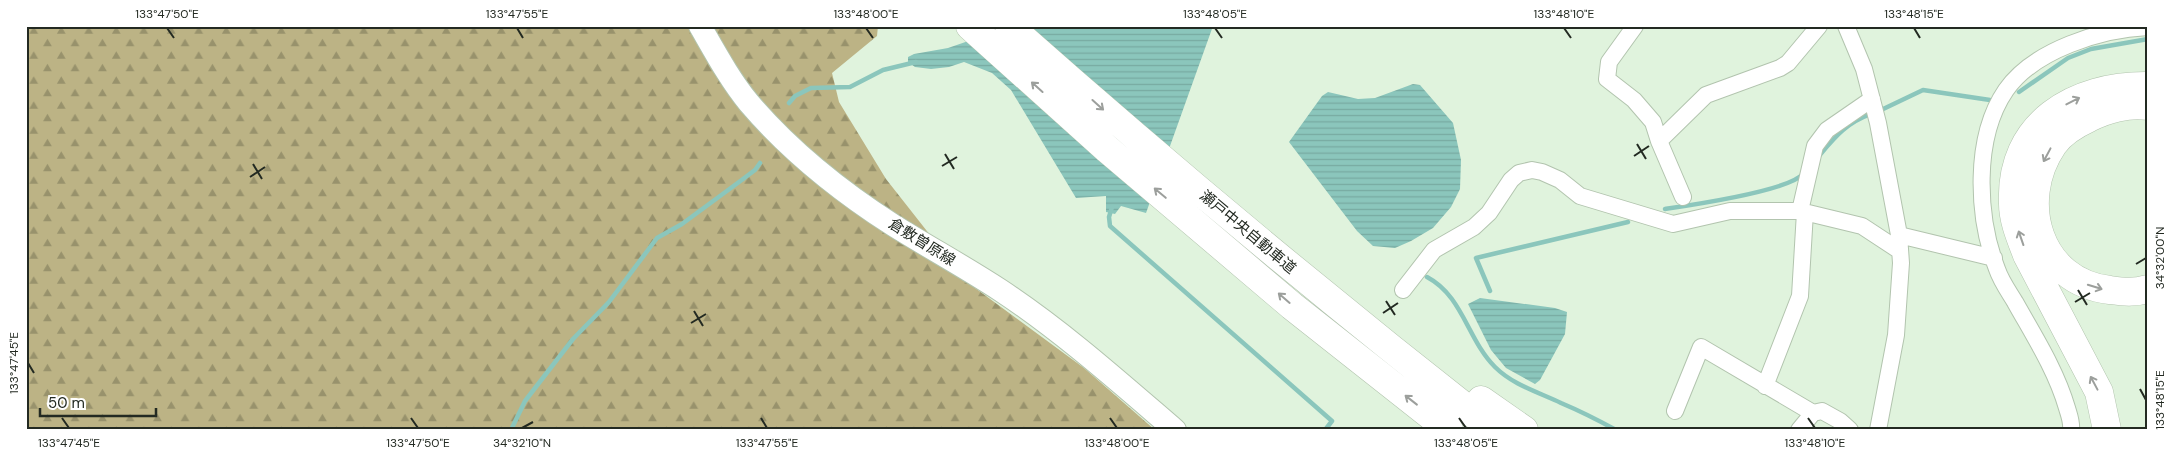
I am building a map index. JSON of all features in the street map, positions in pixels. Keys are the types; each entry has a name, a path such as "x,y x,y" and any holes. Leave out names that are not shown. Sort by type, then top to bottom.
{"highway":[{"name":"瀬戸中央自動車道","path":"970,26 1106,149 1292,306 1449,430"},
{"name":"瀬戸中央自動車道","path":"1009,26 1125,129 1310,284 1494,430"},
{"path":"2107,430 2099,392 2027,255 2018,232 2012,205 2014,184 2017,164 2028,140 2037,126 2061,107 2092,92 2148,86"},
{"path":"2148,106 2120,108 2102,112 2073,126 2053,143 2038,171 2034,208 2034,218 2043,246 2058,265 2079,282 2108,290 2135,293 2148,289"},
{"path":"1310,284 1524,430"}],"street":[{"name":"倉敷曽原線","path":"700,26 721,62 748,101 806,161 835,185 892,224 1008,296 1060,334 1174,430"},
{"path":"1635,26 1609,62 1607,78 1634,100 1653,122 1683,197"},
{"path":"1659,141 1706,95 1780,68 1788,63 1820,26"},
{"path":"1846,26 1864,70 1878,123 1899,235 1896,335 1878,430"},
{"path":"2071,430 2062,392 2049,364 1997,270 1984,224 1981,192 1982,157 1992,119 2006,90 2018,76 2049,54 2086,38 2148,27"},
{"path":"1765,386 1800,296 1803,211 1814,148 1827,130 1872,101"},
{"path":"1403,290 1434,250 1474,227 1489,213 1511,180 1519,173 1532,170 1560,180 1580,196 1673,224 1730,212 1803,211 1862,226 1900,251"},
{"path":"1899,235 1994,258"},
{"path":"1674,411 1701,347 1813,413"},
{"path":"1799,430 1813,413 1822,411 1840,421 1850,430"}],"green space":[{"path":"26,26 878,26 877,36 832,73 839,102 886,179 967,282 1084,368 1155,430 26,430"}],"water":[{"path":"1012,26 1213,26 1146,213 1121,206 1115,214 1106,212 1106,196 1076,198 1011,90 992,73 964,62 949,67 931,69 915,67 908,62 908,57 914,54 948,48"},
{"path":"1413,84 1420,85 1453,123 1461,160 1460,189 1451,207 1433,228 1395,248 1373,246 1357,231 1289,142 1322,96 1328,92 1358,99 1375,98"},
{"path":"1480,298 1555,308 1567,312 1565,334 1540,380 1535,384 1506,368 1491,350 1468,304"}],"waterway":[{"path":"2019,92 2068,58 2091,49 2148,39"},
{"path":"789,103 795,96 811,88 850,87 883,70 916,62"},
{"path":"1879,111 1923,90 1990,100"},
{"path":"1818,157 1848,126 1871,114"},
{"path":"511,430 525,401 573,339 609,302 657,238 682,224 755,170 760,163"},
{"path":"1665,209 1717,201 1760,191 1779,186 1803,174"},
{"path":"1112,207 1109,217 1110,226 1332,421 1325,430"},
{"path":"1490,291 1476,258 1628,222"},
{"path":"1427,277 1449,295 1486,356 1502,373 1526,388 1582,412 1616,430"}]}
